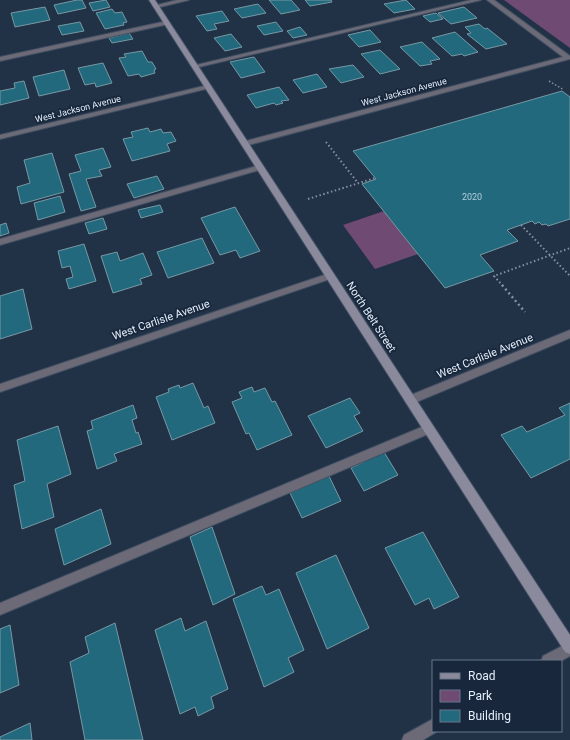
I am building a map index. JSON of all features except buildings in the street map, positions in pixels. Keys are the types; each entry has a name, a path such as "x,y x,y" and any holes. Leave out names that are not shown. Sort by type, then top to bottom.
{"street":[{"path":"154,3 186,0"},
{"path":"194,66 478,0"},
{"name":"West Jackson Avenue","path":"245,144 568,58 490,0"},
{"name":"North Belt Street","path":"154,3 570,648"},
{"path":"0,59 167,23"},
{"name":"West Jackson Avenue","path":"0,137 208,87"},
{"path":"0,242 260,167"},
{"name":"West Carlisle Avenue","path":"0,388 330,276"},
{"name":"West Carlisle Avenue","path":"410,400 570,334"},
{"path":"0,609 429,429"},
{"path":"550,660 570,648"},
{"path":"409,740 432,727"}],"path":[{"path":"546,79 564,90"},
{"path":"326,142 358,183"},
{"path":"308,199 375,178"},
{"path":"521,225 570,276"},
{"path":"524,312 494,276 570,248"}],"green space":[{"path":"504,0 570,0 570,48"},
{"path":"384,211 418,254 375,269 343,225"}]}
